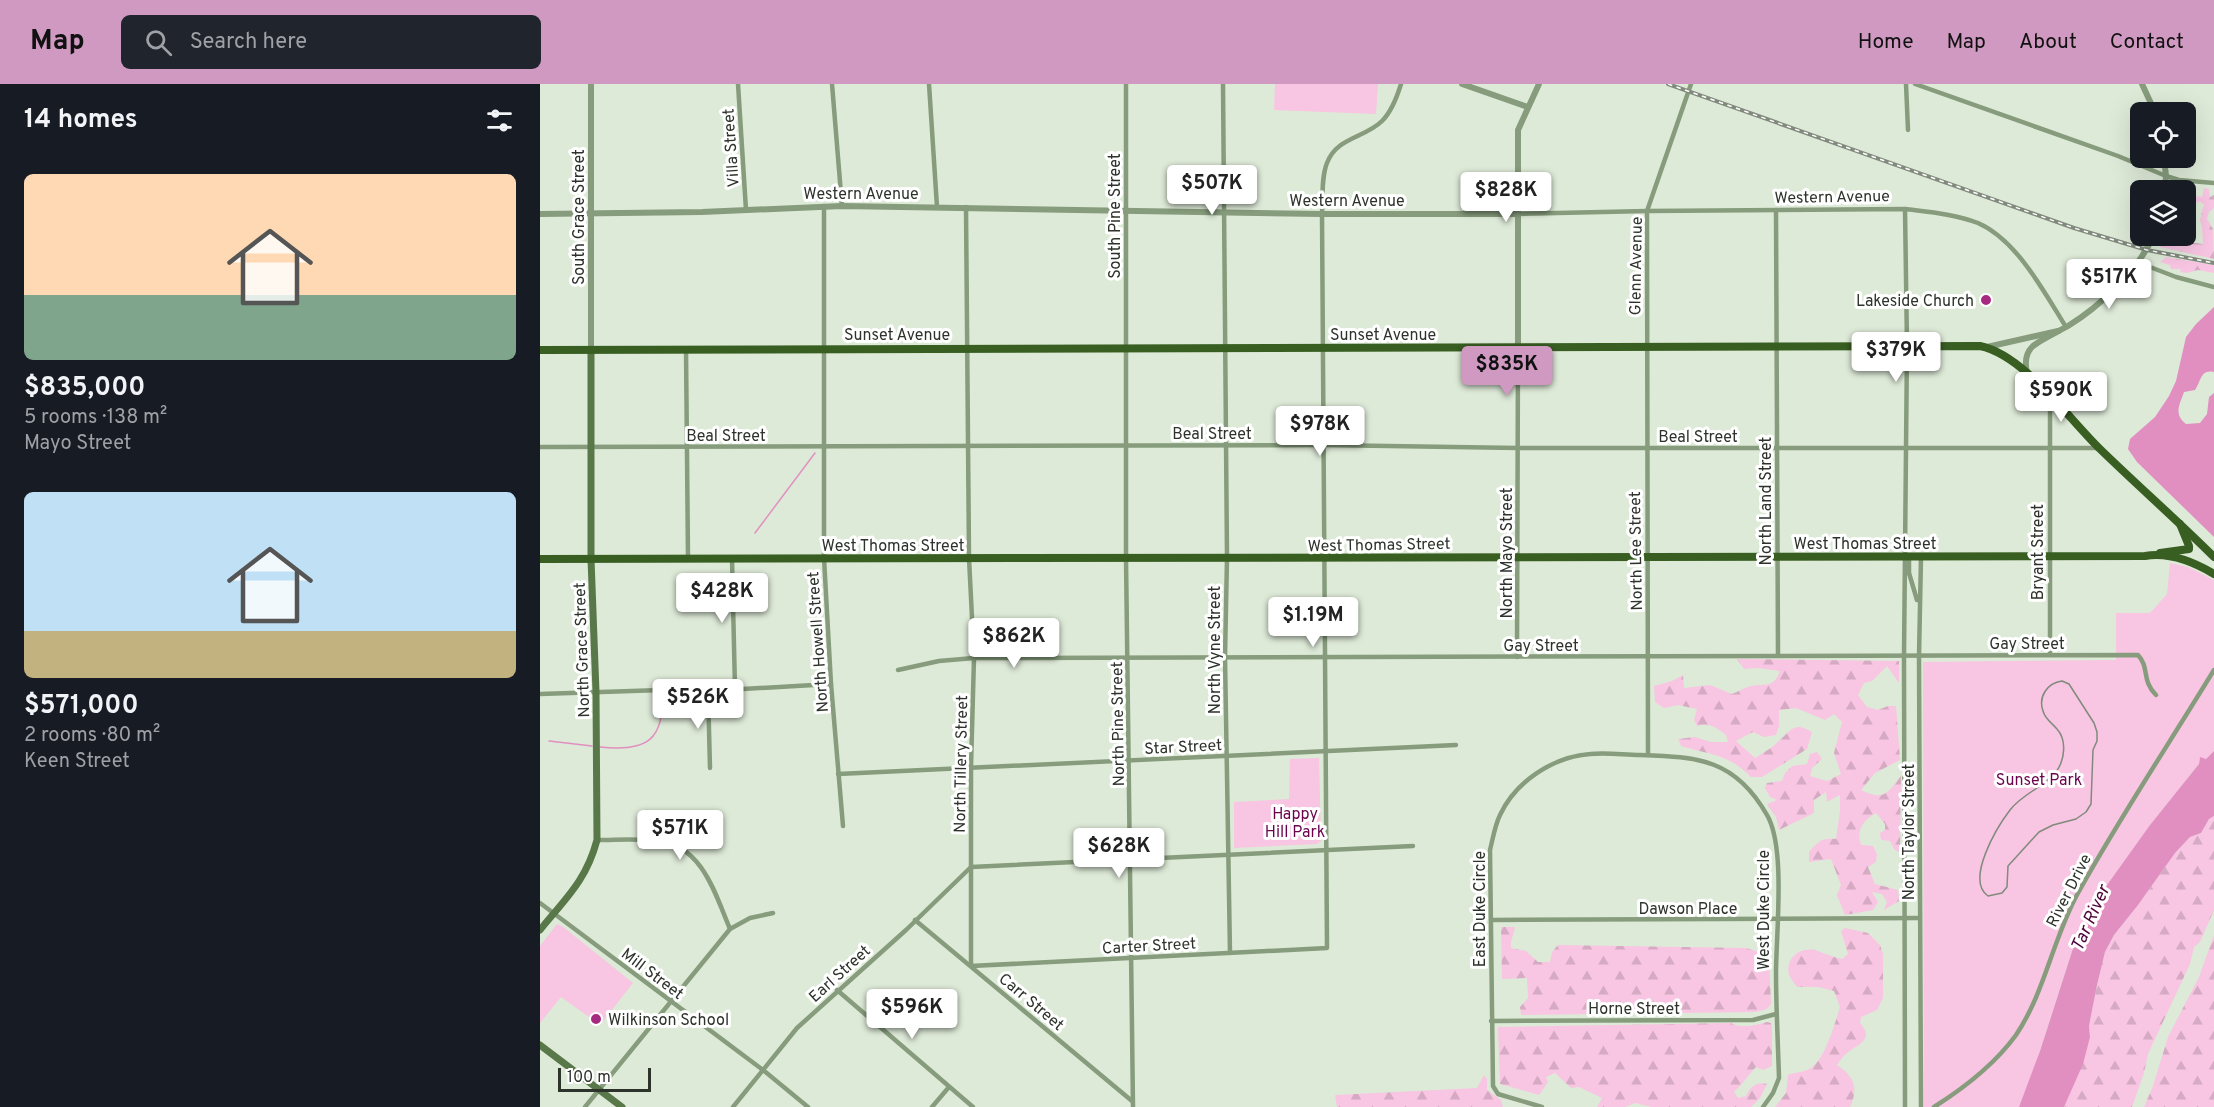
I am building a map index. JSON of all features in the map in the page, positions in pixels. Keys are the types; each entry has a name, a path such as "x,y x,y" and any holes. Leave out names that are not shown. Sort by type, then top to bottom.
{"main road":[{"name":"Sunset Avenue","path":"540,350 1518,346 1987,347"},
{"path":"1987,347 2000,353 2027,373 2099,448 2214,557"},
{"name":"North Grace Street","path":"540,930 583,878 592,861 597,840 596,692 591,559 591,350"},
{"path":"2158,554 2189,549 2179,523"},
{"name":"West Thomas Street","path":"540,559 1921,557 2145,556 2158,554 2184,560 2214,574"},
{"path":"540,1045 622,1107"}],"street":[{"name":"South Grace Street","path":"591,84 591,350"},
{"name":"Villa Street","path":"738,84 746,210"},
{"path":"832,84 842,206"},
{"path":"929,84 937,207"},
{"name":"South Pine Street","path":"1126,84 1126,347"},
{"name":"North Vyne Street","path":"1223,84 1227,558 1225,657 1230,952"},
{"path":"1326,850 1322,214 1325,170 1328,161 1343,143 1381,122 1394,103 1401,84"},
{"path":"1462,84 1528,107"},
{"path":"1518,346 1518,130 1539,84"},
{"name":"Glenn Avenue","path":"1646,347 1647,211 1691,84"},
{"path":"1906,84 1908,130"},
{"path":"1915,84 2118,156 2166,176 2180,180 2214,183"},
{"path":"2142,84 2150,102"},
{"path":"2165,168 2166,180"},
{"name":"Western Avenue","path":"540,214 746,210 824,206 1322,214 1905,209 1961,218 1989,229 2011,248 2027,268 2066,327"},
{"name":"North Howell Street","path":"824,206 824,558 831,684 843,826"},
{"name":"North Tillery Street","path":"966,207 969,558 975,658 971,767 971,966"},
{"path":"1905,209 1907,346 1907,557 1904,656 1905,1107"},
{"name":"North Land Street","path":"1776,210 1778,655"},
{"path":"2027,373 2026,361 2034,345 2094,308 2137,262 2148,246"},
{"path":"2137,262 2211,287"},
{"path":"1987,347 2059,331"},
{"name":"North Mayo Street","path":"1517,657 1518,346"},
{"name":"North Pine Street","path":"1126,347 1132,1104"},
{"name":"North Lee Street","path":"1646,347 1648,755"},
{"path":"686,349 688,559"},
{"name":"Bryant Street","path":"2050,397 2050,655"},
{"name":"Beal Street","path":"540,447 1323,445 1776,449 2099,448"},
{"path":"1907,557 1909,573 1917,595 1920,618"},
{"name":"North Taylor Street","path":"1921,557 1919,656 1921,1107"},
{"path":"732,559 735,689"},
{"name":"Gay Street","path":"898,670 939,661 975,658 2138,655 2144,660 2148,687 2156,695"},
{"name":"River Drive","path":"1934,1107 1995,1059 2016,1035 2037,994 2077,894 2214,670"},
{"path":"540,694 708,691 831,684"},
{"path":"708,691 710,768"},
{"name":"Star Street","path":"838,774 1456,745"},
{"name":"East Duke Circle","path":"1542,1107 1498,1094 1493,1086 1490,850 1494,834 1500,815 1511,798 1525,782 1546,766 1590,754 1648,755"},
{"name":"West Duke Circle","path":"1648,755 1680,756 1706,761 1727,770 1755,798 1769,817 1775,841 1779,879 1776,1014 1779,1078 1773,1093 1763,1107"},
{"path":"597,840 660,841 687,852 708,877 730,929"},
{"path":"971,867 1413,846"},
{"name":"Carter Street","path":"971,966 1327,948 1326,850"},
{"name":"Earl Street","path":"733,1107 797,1028 971,867"},
{"name":"Mill Street","path":"540,903 763,1070 808,1107"},
{"path":"585,1107 730,929 750,918 772,913"},
{"name":"Dawson Place","path":"1491,920 1920,918"},
{"name":"Carr Street","path":"915,920 1132,1104"},
{"path":"837,990 973,1107"},
{"name":"Horne Street","path":"1491,1021 1754,1020 1776,1014"},
{"path":"932,1107 949,1087"}],"green space":[{"path":"1275,84 1378,84 1376,114 1274,110"},
{"path":"2204,188 2209,189 2210,197 2214,195 2214,208 2209,212 2207,219 2213,229 2214,259 2160,247 2203,244 2200,220 2204,204 2196,203 2196,196 2202,197"},
{"path":"2166,257 2214,265 2214,273 2198,270 2187,273 2180,272 2181,269 2171,269 2170,265 2160,262"},
{"name":"Sunset Park","path":"2170,563 2188,567 2214,580 2214,751 2206,759 2199,759 2199,764 2150,825 2102,892 2077,936 2030,1081 2019,1107 1924,1107 1923,662 2116,660 2116,613 2150,613 2167,594"},
{"path":"1737,659 1899,661 1899,683 1887,666 1872,681 1864,683 1858,695 1867,707 1878,710 1896,706 1900,760 1875,773 1861,790 1875,795 1884,794 1901,776 1900,853 1894,849 1890,841 1881,840 1880,833 1885,830 1885,824 1876,813 1864,822 1859,835 1861,845 1873,846 1877,854 1876,862 1868,867 1875,884 1898,890 1899,901 1884,910 1887,902 1882,894 1872,892 1878,902 1873,910 1845,915 1837,895 1841,885 1831,859 1809,862 1809,852 1818,843 1827,839 1836,839 1840,795 1827,802 1826,792 1814,800 1814,813 1779,830 1776,817 1767,804 1777,800 1770,797 1765,788 1767,783 1782,781 1785,773 1792,766 1807,764 1810,754 1817,752 1822,759 1812,768 1810,776 1827,781 1841,774 1834,753 1842,722 1834,714 1825,720 1796,708 1779,710 1779,726 1776,735 1764,737 1753,732 1736,741 1755,758 1793,728 1801,727 1812,732 1807,749 1762,777 1751,777 1726,759 1681,746 1678,739 1695,737 1711,742 1728,742 1726,735 1716,728 1709,725 1697,726 1694,720 1697,709 1678,705 1664,708 1655,702 1654,686 1683,675 1684,688 1710,685 1732,694 1749,687 1772,683 1780,671 1744,669"},
{"name":"Happy Hill Park","path":"1319,758 1321,841 1317,844 1234,848 1234,802 1289,799 1290,759"},
{"path":"2214,816 2214,910 2200,942 2194,947 2190,964 2148,1054 2132,1107 2064,1107 2090,1037 2089,1026 2105,952 2114,935 2175,853 2190,837 2201,833 2209,819"},
{"path":"557,924 633,983 600,1025 561,997 540,1023 540,946"},
{"path":"1501,927 1515,927 1511,948 1526,951 1538,962 1550,962 1552,952 1558,945 1746,948 1769,955 1771,1004 1767,1009 1755,1012 1521,1015 1520,1007 1528,998 1527,978 1502,979"},
{"path":"1845,928 1868,933 1880,945 1883,954 1883,998 1877,1010 1861,1017 1860,1023 1866,1034 1863,1041 1846,1054 1837,1065 1851,1078 1854,1088 1853,1100 1850,1107 1775,1107 1786,1093 1788,1075 1809,1069 1821,1057 1840,1007 1834,991 1818,987 1797,987 1789,975 1789,964 1794,955 1804,950 1815,950 1842,959 1848,954 1841,931"},
{"path":"2214,935 2214,1107 2144,1107 2168,1037 2199,977"},
{"path":"1731,1023 1744,1026 1771,1023 1772,1027 1772,1066 1763,1070 1756,1067 1734,1092 1738,1098 1746,1096 1757,1084 1767,1084 1760,1098 1751,1107 1652,1107 1635,1103 1625,1107 1597,1107 1602,1098 1579,1087 1571,1088 1555,1073 1546,1077 1548,1082 1539,1095 1500,1084 1498,1027"},
{"path":"1484,1075 1487,1079 1487,1090 1501,1100 1503,1107 1337,1107 1335,1095 1477,1088"}],"water":[{"path":"2214,307 2214,372 2203,374 2195,390 2184,392 2179,405 2179,413 2186,424 2200,423 2207,414 2209,397 2214,393 2214,537 2137,462 2128,449 2130,439 2155,417 2169,396 2176,381 2186,337"},
{"name":"Tar River","path":"2214,751 2214,816 2209,819 2201,833 2190,837 2175,853 2114,935 2105,952 2083,1064 2064,1107 2019,1107 2040,1051 2077,936 2102,892 2150,825 2199,764 2200,757 2206,759"}],"waterway":[{"path":"755,533 815,453"},
{"path":"600,747 630,747 650,739 660,722 662,692"},
{"path":"549,741 592,746"}],"tram line":[{"path":"2062,681 2069,684 2094,723 2097,732 2097,741 2093,750 2091,804 2086,812 2076,819 2053,825 2039,832 2008,866 2007,887 2002,893 1988,896 1982,888 1980,878 1981,866 1991,840 2015,804 2051,777 2061,762 2064,750 2062,739 2057,729 2045,716 2042,701 2048,688 2062,681"}],"railway":[{"path":"1668,84 2074,228 2147,250 2214,263"}],"place":[{"name":"Lakeside Church","path":"1986,300"},
{"name":"Wilkinson School","path":"596,1019"}]}
